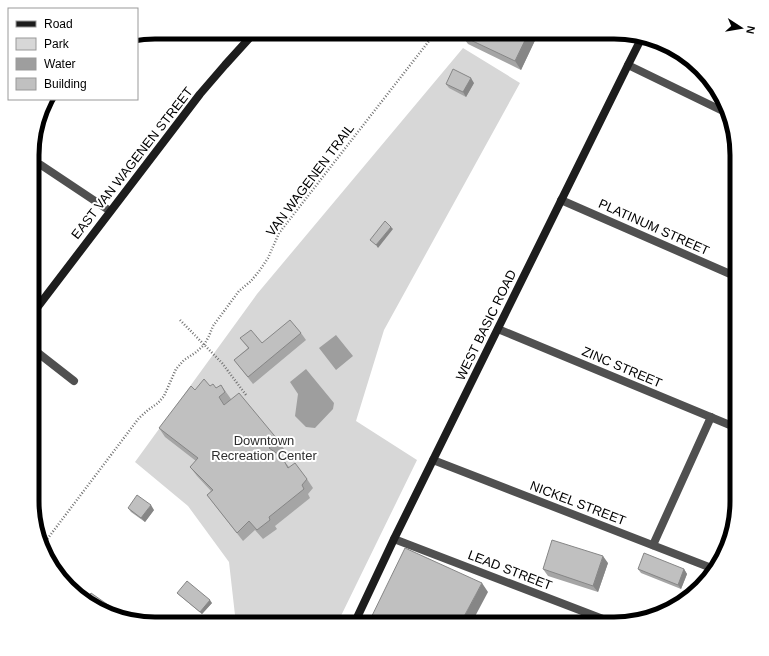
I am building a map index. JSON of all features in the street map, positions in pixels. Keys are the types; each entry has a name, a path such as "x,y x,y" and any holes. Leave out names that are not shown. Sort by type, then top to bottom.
{"street":[{"name":"EAST VAN WAGENEN STREET","path":"39,305 200,94 248,39"},
{"name":"WEST BASIC ROAD","path":"357,617 394,539 640,42"},
{"path":"628,65 721,110"},
{"path":"41,165 110,211"},
{"name":"PLATINUM STREET","path":"561,200 730,274"},
{"name":"ZINC STREET","path":"498,329 730,425"},
{"path":"39,354 74,381"},
{"path":"653,545 711,417"},
{"name":"NICKEL STREET","path":"433,460 710,567"},
{"name":"LEAD STREET","path":"394,539 598,617"}],"path":[{"name":"VAN WAGENEN TRAIL","path":"46,541 139,418 158,403 164,396 176,369 184,360 204,345 213,326 239,291 251,281 260,270 268,258 280,233 431,39"},
{"path":"180,320 222,363 246,395"}],"green space":[{"name":"Downtown Recreation Center","path":"463,48 520,83 384,330 356,421 417,460 340,617 235,617 229,562 188,506 135,462 257,294"}],"water":[{"path":"336,335 353,356 336,370 319,348"},
{"path":"306,369 334,403 333,409 315,428 306,427 295,416 298,394 290,382"}],"building":[{"path":"468,39 526,39 515,61"},
{"path":"453,69 471,78 463,92 446,84"},
{"path":"385,221 391,227 376,245 370,240"},
{"path":"290,320 301,333 248,377 234,360 249,348 240,338 251,330 262,343"},
{"path":"204,379 210,386 213,384 216,388 221,385 225,392 219,397 224,405 239,393 278,440 269,448 282,457 288,468 295,463 307,479 302,485 304,489 269,517 270,520 257,530 249,521 237,533 207,495 213,490 190,467 198,458 159,428 191,386 195,390"},
{"path":"137,495 151,505 141,518 128,508"},
{"path":"552,540 603,556 593,586 543,569"},
{"path":"405,548 482,583 464,617 371,617"},
{"path":"644,553 684,569 678,585 638,569"},
{"path":"187,581 210,600 200,612 177,593"},
{"path":"91,593 115,610 97,602 88,597"}]}
